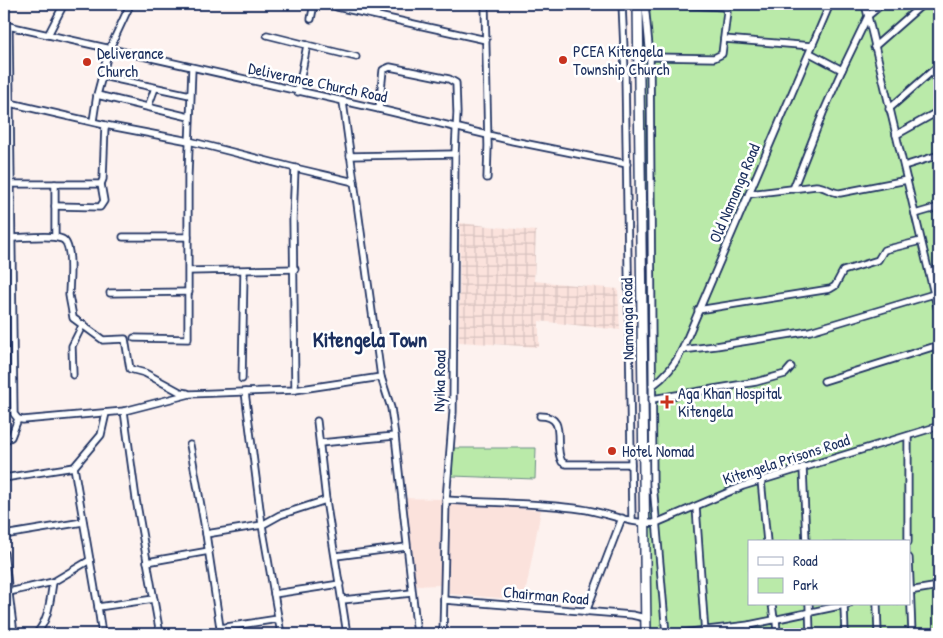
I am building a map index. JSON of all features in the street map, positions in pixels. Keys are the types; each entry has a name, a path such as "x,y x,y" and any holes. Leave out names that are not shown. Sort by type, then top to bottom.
{"highway":[{"name":"Namanga Road","path":"638,4 645,170 641,257 643,524 646,634"}],"street":[{"path":"48,36 64,4"},
{"path":"93,121 97,95 109,50 128,10 126,4"},
{"path":"311,19 314,4"},
{"path":"331,4 486,40"},
{"path":"375,15 380,4"},
{"path":"485,4 487,178"},
{"path":"621,4 627,164 632,520"},
{"path":"645,4 650,56 645,170 651,255 652,399 656,523 666,634"},
{"path":"650,56 717,58 722,54 728,12 724,7 672,4"},
{"name":"Old Namanga Road","path":"652,386 669,372 676,363 830,4"},
{"path":"864,4 939,315"},
{"path":"794,189 819,122 842,70 868,16 882,4"},
{"path":"874,47 923,4"},
{"path":"6,26 10,103 7,159 11,184 11,300 14,414 18,419 124,411 190,394 295,390 381,377"},
{"name":"Deliverance Church Road","path":"6,26 378,109 456,129 627,164"},
{"path":"266,35 356,57"},
{"path":"724,39 812,46"},
{"path":"298,92 307,45"},
{"path":"810,53 842,70"},
{"path":"889,109 939,64"},
{"name":"Nyika Road","path":"378,109 383,70 386,68 390,67 449,79 454,81 456,86 453,412 446,500 443,634"},
{"path":"134,338 188,339 189,117 192,68"},
{"path":"933,71 939,88"},
{"path":"102,76 190,95"},
{"path":"148,107 155,88"},
{"path":"97,95 189,117"},
{"path":"343,102 381,377 391,408 395,436 417,634 422,634"},
{"path":"10,103 105,125 189,141 354,182"},
{"path":"896,135 939,111"},
{"path":"55,206 100,207 104,200 101,184 104,179 105,125"},
{"path":"350,156 455,154"},
{"path":"904,166 939,155"},
{"path":"295,168 293,219 295,390"},
{"path":"749,194 816,186 840,193 907,180"},
{"path":"11,184 101,184"},
{"path":"55,184 55,237"},
{"path":"915,214 939,206"},
{"path":"12,238 55,237 64,240 68,245 70,265 69,295 73,318 103,340 125,339 130,369 145,374 180,392 190,394"},
{"path":"123,237 188,237"},
{"path":"698,310 830,289 835,286 843,271 878,260 884,250 921,241"},
{"path":"641,257 651,255"},
{"path":"929,272 939,268"},
{"path":"189,271 295,269"},
{"path":"242,379 244,270"},
{"path":"110,292 189,292"},
{"path":"682,350 810,331 934,294"},
{"path":"4,299 11,300"},
{"path":"73,375 72,346 83,324"},
{"path":"824,381 939,345"},
{"path":"652,399 756,382 785,374 791,367"},
{"path":"245,392 262,525 281,634"},
{"path":"124,411 136,499 160,634"},
{"path":"4,478 74,467 101,435 106,413"},
{"path":"540,416 553,418 558,426 558,451 562,462 566,464 631,464"},
{"path":"4,441 11,437 18,419"},
{"path":"317,421 326,500 347,634"},
{"name":"Kitengela Prisons Road","path":"643,524 656,523 696,507 720,494 761,480 939,426"},
{"path":"320,443 395,436"},
{"path":"908,436 908,540"},
{"path":"190,445 221,631 278,619"},
{"path":"74,467 102,634"},
{"path":"803,467 806,540"},
{"path":"761,480 767,540"},
{"path":"206,534 262,525 280,515 326,500"},
{"path":"446,500 580,509 643,524"},
{"path":"696,507 705,632"},
{"path":"586,612 622,518"},
{"path":"4,535 83,522"},
{"path":"336,556 406,548"},
{"path":"147,562 209,551"},
{"path":"4,553 14,634"},
{"path":"9,592 53,582 90,560"},
{"path":"36,634 40,630 48,609 53,582"},
{"path":"274,594 340,584"},
{"path":"912,634 910,591 939,586"},
{"path":"342,600 412,593"},
{"path":"98,607 154,598"},
{"name":"Chairman Road","path":"444,600 632,615 646,618"},
{"path":"772,606 777,634"},
{"path":"809,606 810,634"},
{"path":"674,634 705,632 749,625 809,611 841,606"},
{"path":"845,634 847,606"},
{"path":"877,606 878,634"},
{"path":"749,625 750,634"}],"shaded area":[{"path":"460,223 536,231 534,281 618,289 620,330 539,321 539,347 459,342"},
{"path":"400,498 442,499 440,585 411,586"},
{"path":"449,503 541,510 524,600 449,594"}],"green space":[{"path":"638,4 939,4 939,634 646,634"},
{"path":"453,448 536,448 535,479 452,476"}],"place":[{"name":"PCEA Kitengela Township Church","path":"563,60"},
{"name":"Deliverance Church","path":"87,62"},
{"name":"Aga Khan Hospital Kitengela","path":"667,402"},
{"name":"Hotel Nomad","path":"612,451"}],"district":[{"name":"Kitengela Town","path":"370,339"}]}
